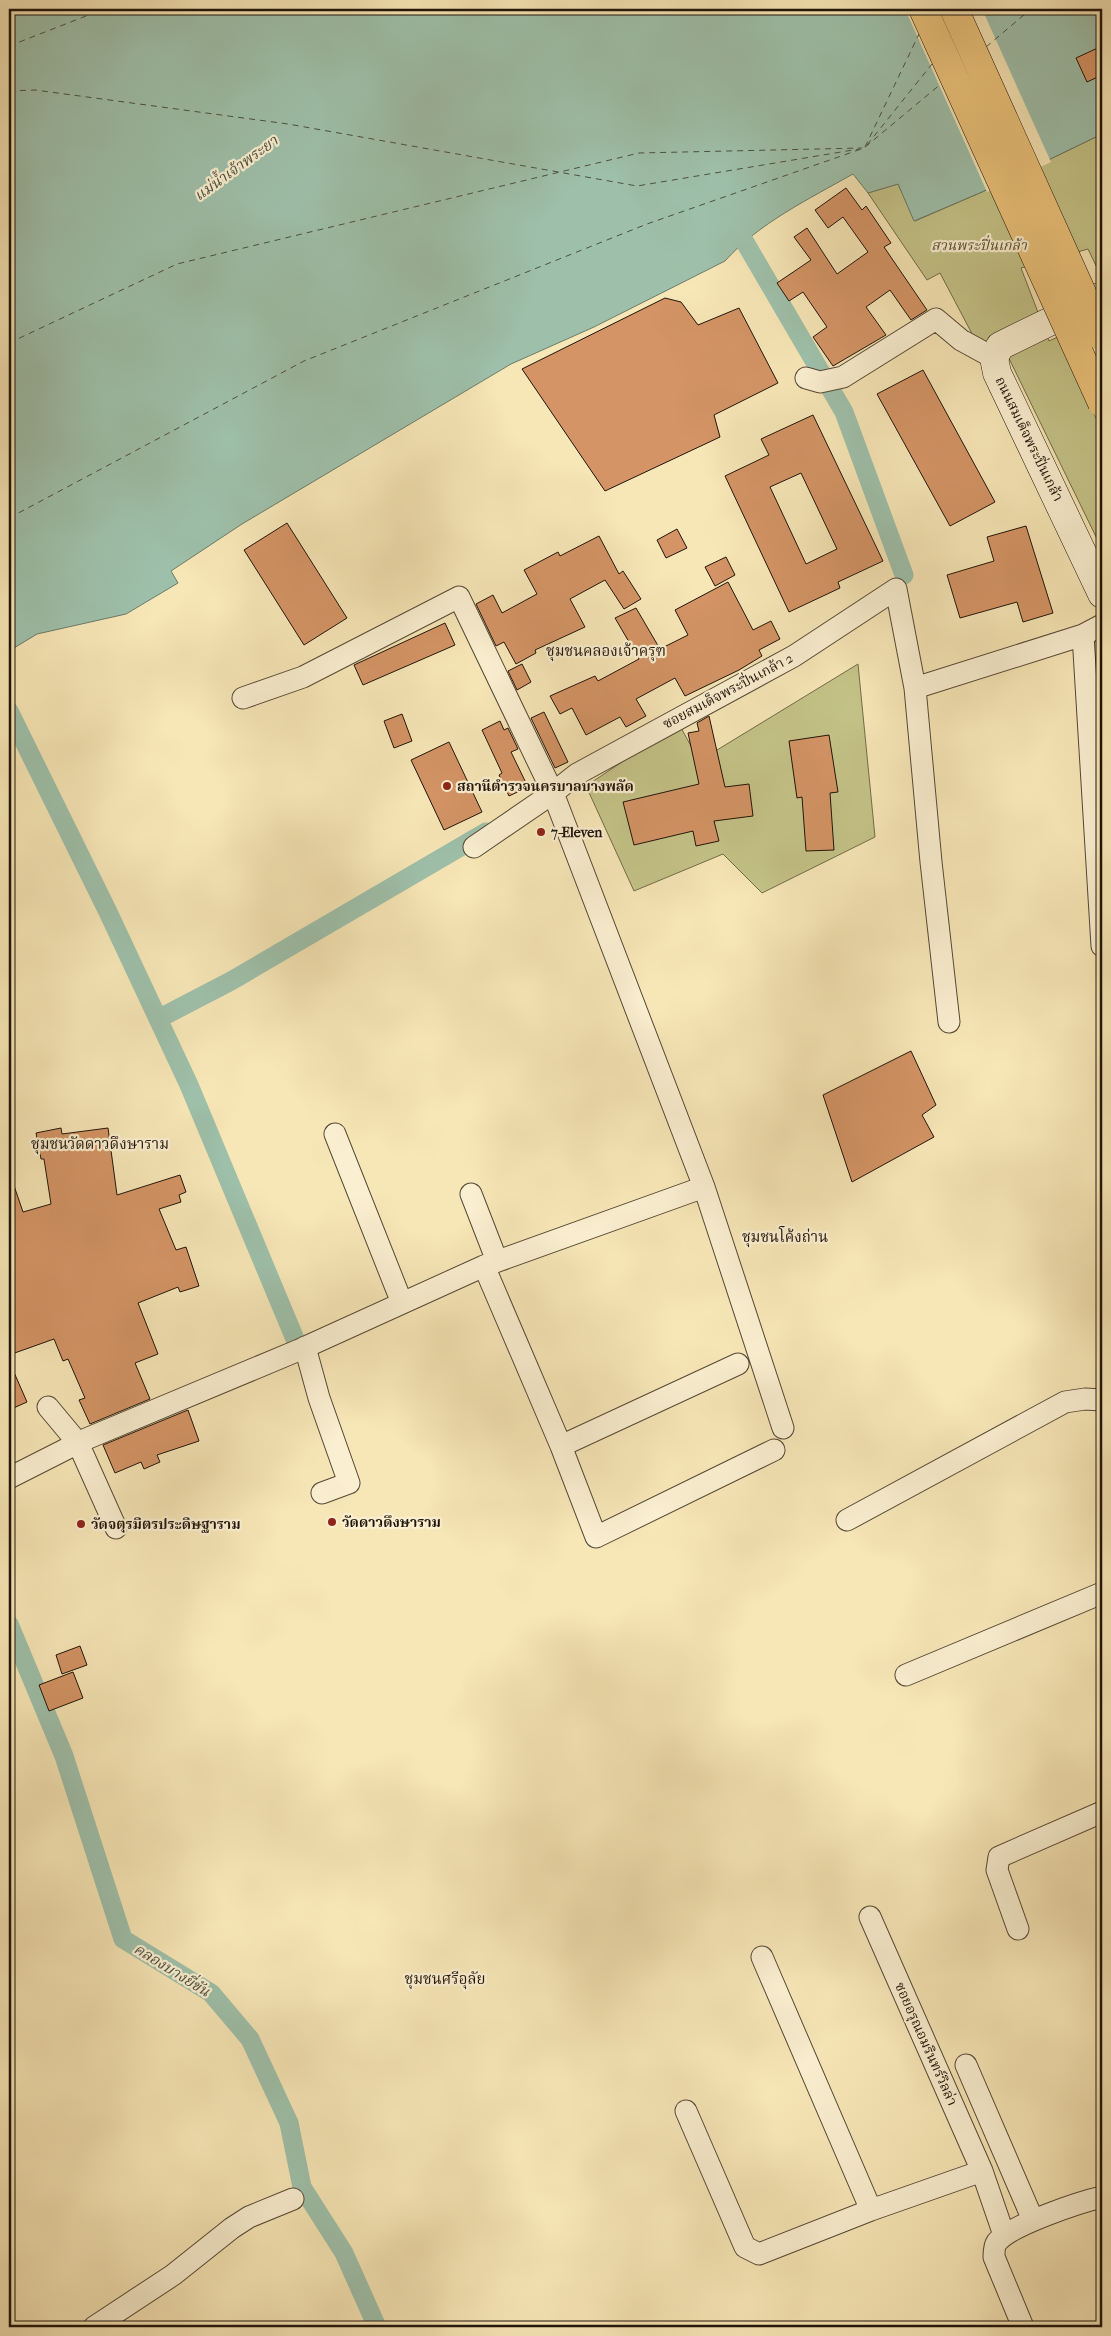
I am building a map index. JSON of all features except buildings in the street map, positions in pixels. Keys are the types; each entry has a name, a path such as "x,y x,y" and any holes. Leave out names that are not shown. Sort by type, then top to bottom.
{"main road":[{"path":"923,9 1102,403"},
{"path":"954,9 1102,337"},
{"name":"ถนนสมเด็จพระปิ่นเกล้า","path":"1102,296 1000,346 994,358 997,373 1102,594"}],"street":[{"path":"806,378 820,382 843,377 936,319 961,340 994,358"},
{"name":"ซอยสมเด็จพระปิ่นเกล้า 2","path":"474,846 553,793 577,774 794,656 896,589 915,688 931,862 949,1022"},
{"path":"243,698 304,677 459,597 553,793 704,1187 783,1428"},
{"path":"915,688 1083,635 1102,625"},
{"path":"1083,635 1102,946"},
{"path":"334,1134 402,1303"},
{"path":"9,1478 78,1443 305,1347 491,1263 704,1187"},
{"path":"471,1194 491,1263 596,1537 774,1450"},
{"path":"305,1347 319,1398 349,1483 322,1493"},
{"path":"561,1446 738,1364"},
{"path":"847,1520 1065,1402 1085,1399 1102,1400"},
{"path":"48,1407 78,1443 116,1528"},
{"path":"906,1676 1102,1593"},
{"path":"1018,1929 997,1870 999,1857 1102,1812"},
{"name":"ซอยอรุณอมรินทร์วิลล่า","path":"870,1917 982,2171 1004,2235"},
{"path":"762,1957 871,2210"},
{"path":"966,2065 1033,2220"},
{"path":"686,2111 745,2247 759,2254 871,2210 982,2171"},
{"path":"1022,2327 994,2257 994,2247 1004,2235 1033,2220 1102,2197"},
{"path":"94,2327 173,2276 232,2228 249,2218 293,2199"}],"green space":[{"name":"สวนพระปิ่นเกล้า","path":"1102,134 1102,278 1088,249 1021,268 1049,341 1060,336 1102,432 1102,549 999,338 979,347 940,273 927,280 868,193 898,184 915,221 982,192"},
{"path":"858,664 875,837 762,893 723,854 634,891 586,786 679,724 699,761"}],"water":[{"name":"แม่น้ำเจ้าพระยา","path":"9,9 1102,9 1102,134 982,192 914,221 898,184 868,193 853,174 802,202 769,223 738,247 725,261 594,327 511,364 242,524 171,571 178,583 126,614 37,634 9,651"}],"pier":[{"path":"905,9 982,9 1051,162 987,192"}],"waterway":[{"path":"732,220 844,412 904,575"},
{"path":"9,711 108,912 189,1085 295,1339"},
{"path":"158,1019 231,981 486,832"},
{"name":"คลองบางยี่ขัน","path":"9,1624 64,1756 123,1939 211,1993 250,2039 289,2123 302,2187 344,2253 377,2327"}],"ferry route":[{"path":"9,46 104,9"},
{"path":"971,16 977,9"},
{"path":"986,47 1031,9"},
{"path":"865,147 919,34"},
{"path":"867,145 932,64"},
{"path":"9,518 304,361 647,224 864,148 942,83"},
{"path":"9,91 35,90 288,124 637,186 859,149"},
{"path":"9,343 177,264 639,153 862,148"}],"place":[{"name":"สถานีตำรวจนครบาลบางพลัด","path":"447,786"},
{"name":"7-Eleven","path":"541,832"},
{"name":"วัดดาวดึงษาราม","path":"332,1522"},
{"name":"วัดจตุรมิตรประดิษฐาราม","path":"81,1524"}],"district":[{"name":"ชุมชนคลองเจ้าครุฑ","path":"606,651"},
{"name":"ชุมชนวัดดาวดึงษาราม","path":"100,1144"},
{"name":"ชุมชนโค้งถ่าน","path":"785,1237"},
{"name":"ชุมชนศรีอุลัย","path":"445,1979"}]}
